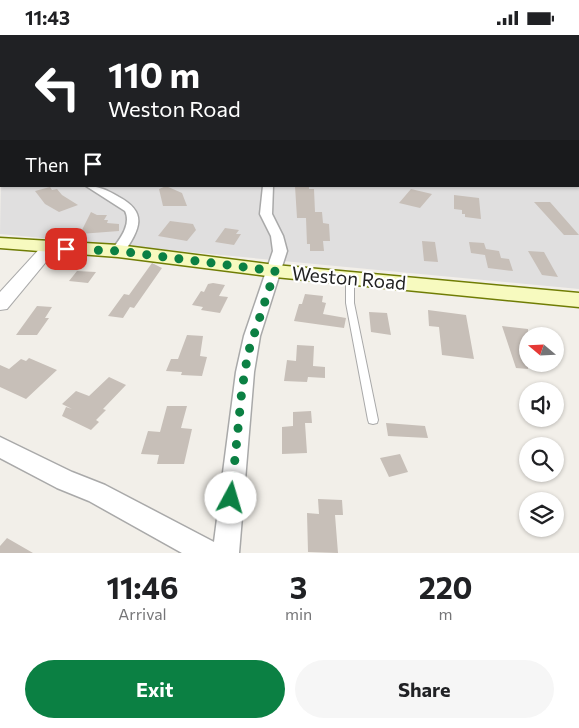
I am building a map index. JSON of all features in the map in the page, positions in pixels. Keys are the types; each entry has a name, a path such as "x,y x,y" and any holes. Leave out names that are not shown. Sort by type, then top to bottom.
{"main road":[{"name":"Weston Road","path":"0,243 49,248 118,251 275,271 579,300"}],"street":[{"path":"93,187 123,202 131,209 134,219 132,228 129,236 118,251"},
{"path":"226,553 245,372 252,336 279,259 280,243 266,214 268,187"},
{"path":"0,304 36,260 49,248"},
{"path":"0,447 65,480 96,493 208,553"}],"lane":[{"path":"350,278 350,303 373,420"}],"shaded area":[{"path":"1,187 579,187 579,289 0,234"}],"building":[{"path":"50,187 52,190 57,189 62,195 78,205 59,212 45,204 35,191"},
{"path":"168,187 182,193 187,206 163,206 159,189"},
{"path":"295,187 314,189 315,212 322,212 323,223 329,224 330,241 323,241 324,251 310,251 310,244 307,244 306,218 297,218"},
{"path":"411,189 432,194 420,208 399,203"},
{"path":"454,195 479,198 481,219 465,217 465,214 462,214 462,210 454,209"},
{"path":"534,202 550,202 579,235 564,235"},
{"path":"91,212 97,215 107,215 104,220 108,220 107,223 119,224 119,231 80,234"},
{"path":"170,221 193,224 196,230 187,241 158,236"},
{"path":"225,228 239,230 236,234 241,234 234,245 215,242"},
{"path":"422,241 435,242 438,262 424,261"},
{"path":"469,242 484,243 486,249 499,251 501,258 509,259 513,271 488,268 485,255 471,253"},
{"path":"528,251 544,252 558,277 542,275"},
{"path":"152,263 162,268 134,308 130,307 123,318 108,316 124,294 129,295"},
{"path":"77,271 96,272 88,283 69,281"},
{"path":"208,284 225,285 219,296 228,297 220,313 201,310 203,307 192,305 201,291 204,292"},
{"path":"305,294 323,296 322,302 326,303 323,314 346,318 344,328 294,321 299,304 302,304"},
{"path":"37,306 52,307 45,318 49,318 37,335 16,335"},
{"path":"428,310 466,315 474,359 442,355 439,327 429,326"},
{"path":"369,312 387,313 391,335 371,332"},
{"path":"502,326 519,328 519,368 516,368"},
{"path":"187,335 203,336 200,356 207,357 202,376 181,375 182,372 166,371 171,359 178,359"},
{"path":"297,345 314,346 313,366 325,367 325,378 308,377 307,382 284,381 287,360 296,361"},
{"path":"29,358 57,370 26,399 0,387 0,365 9,369 21,359 26,361"},
{"path":"109,377 126,385 103,409 106,410 96,420 99,422 91,430 62,416 66,407 72,409 62,404 76,391 89,396"},
{"path":"167,406 187,406 181,428 192,429 184,464 157,464 159,455 141,454 148,431 160,432"},
{"path":"311,411 312,423 305,423 307,453 282,454 282,427 293,426 293,412"},
{"path":"386,423 425,426 428,438 388,436"},
{"path":"400,454 408,472 389,477 380,458"},
{"path":"318,499 342,500 343,515 335,515 338,553 308,552 307,513 319,514"},
{"path":"7,538 33,553 0,553 0,546"}],"route":[{"path":"66,249 118,251 275,271 263,302 248,353 242,389 231,498"}]}
